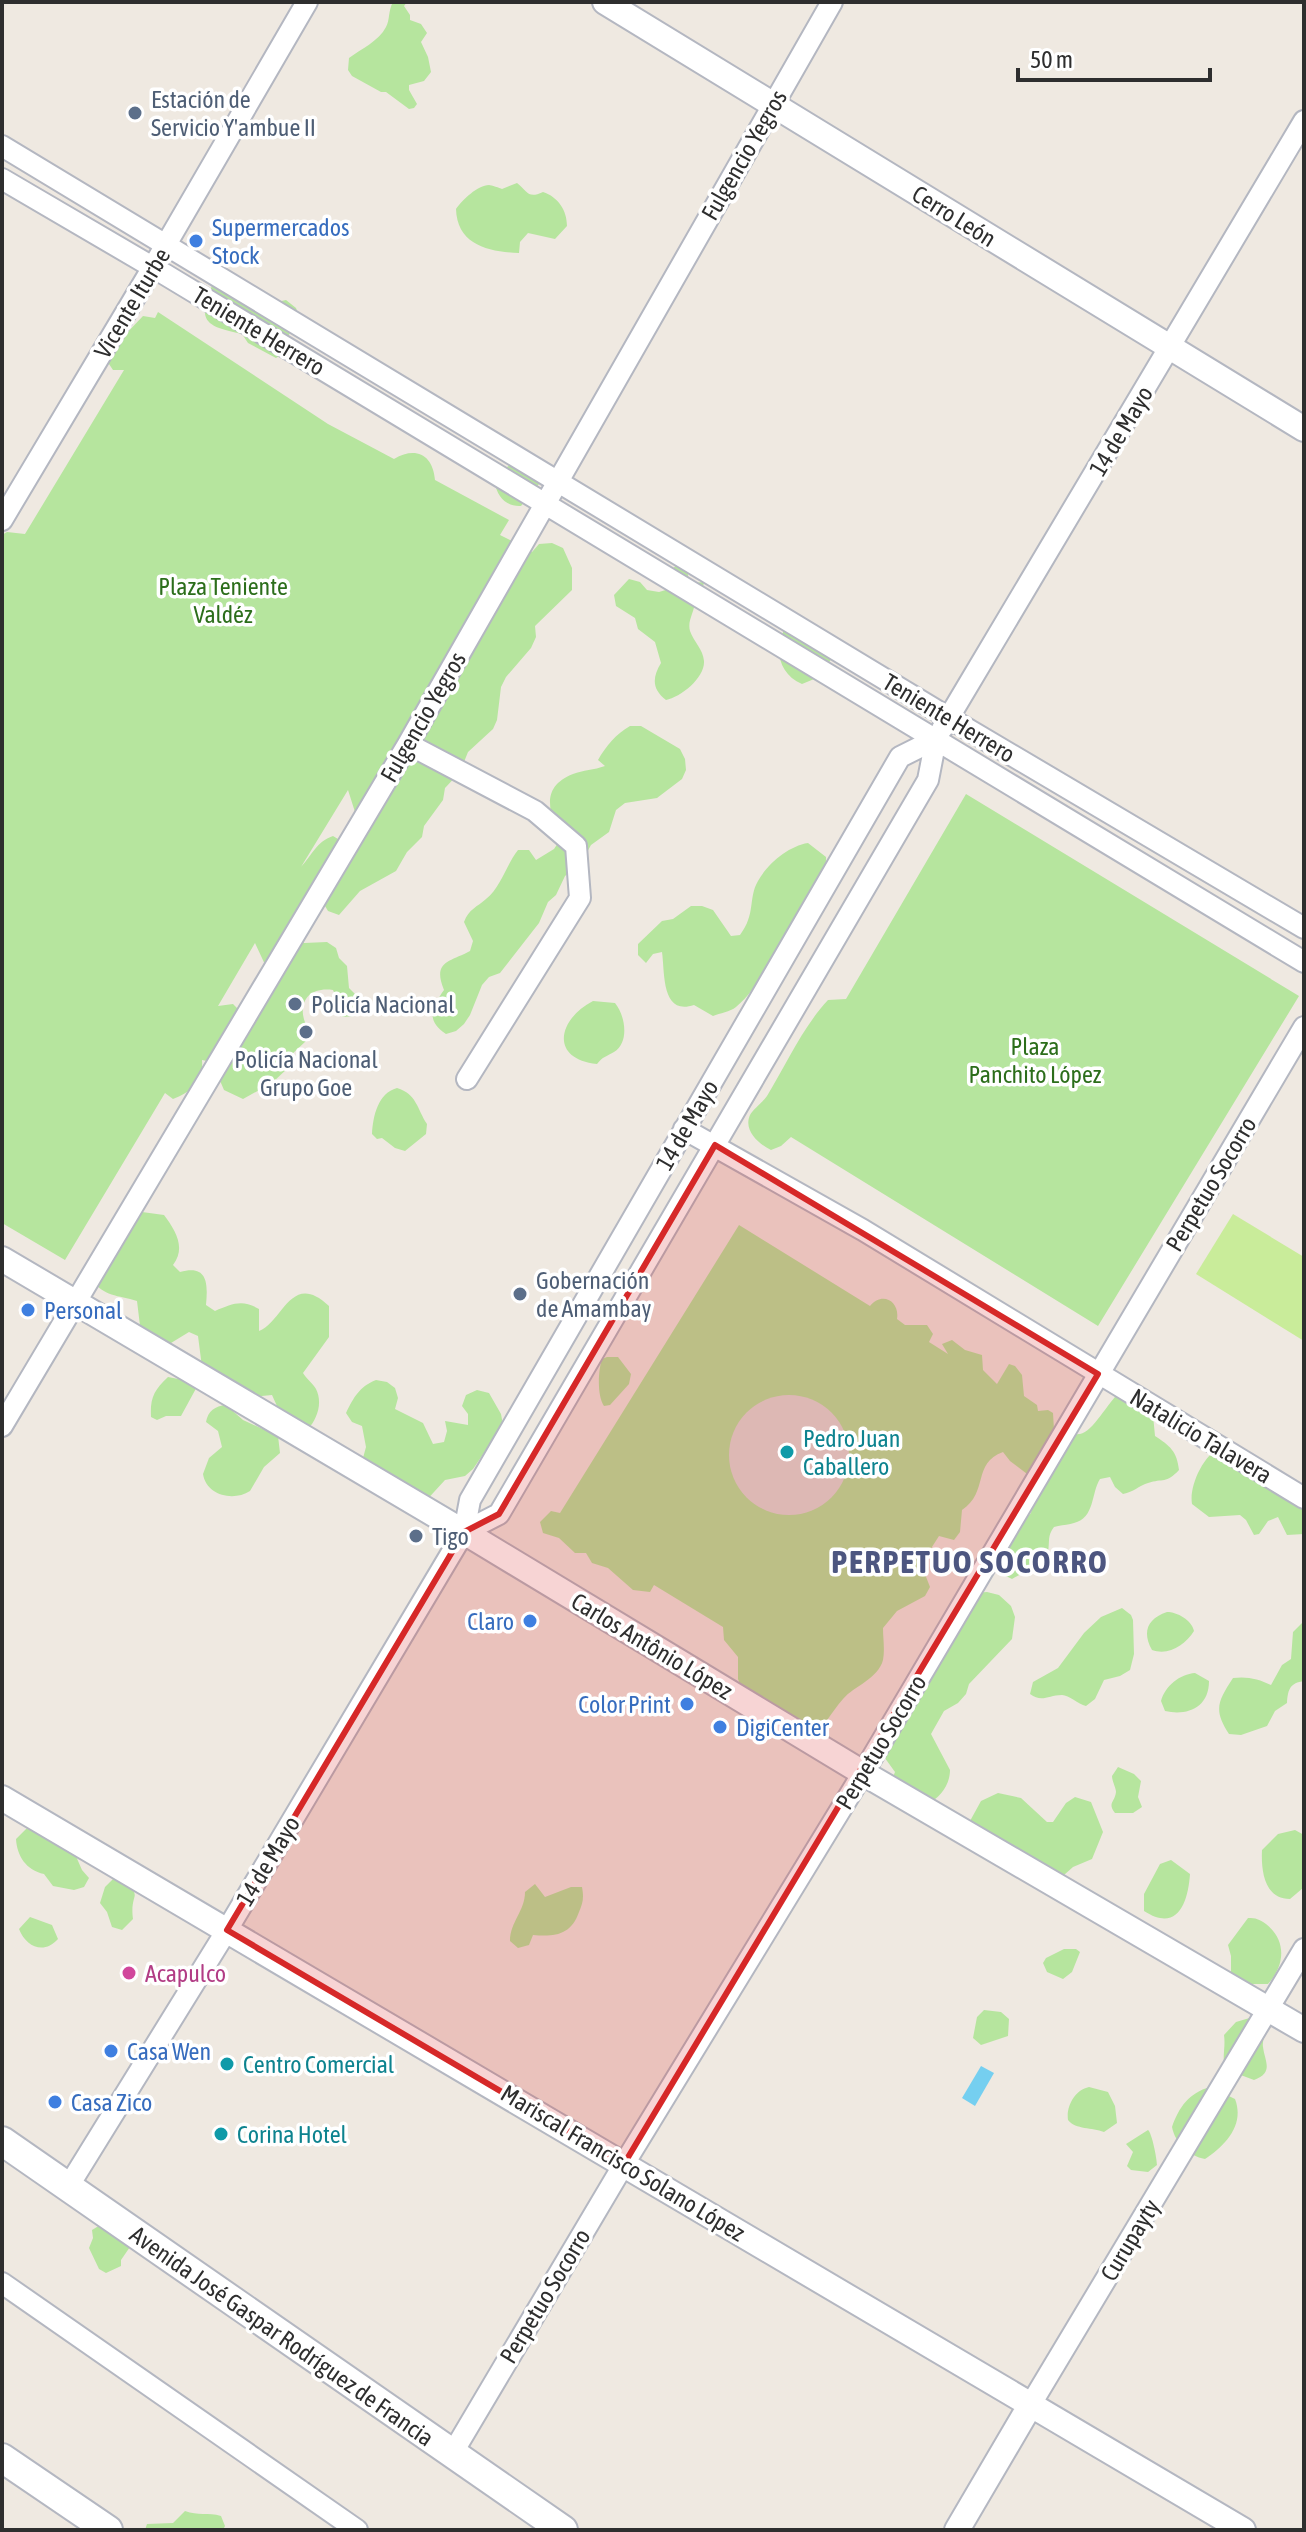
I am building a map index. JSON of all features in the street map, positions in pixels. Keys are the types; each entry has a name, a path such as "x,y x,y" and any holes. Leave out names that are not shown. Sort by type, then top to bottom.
{"main road":[{"name":"Avenida José Gaspar Rodríguez de Francia","path":"2,2141 563,2530"},
{"path":"2,2458 108,2530"}],"street":[{"name":"Vicente Iturbe","path":"2,520 307,2"},
{"name":"Cerro León","path":"605,2 1304,429"},
{"name":"Fulgencio Yegros","path":"2,1426 408,744 832,2"},
{"name":"14 de Mayo","path":"464,1532 499,1514 928,780 936,739 1304,121"},
{"name":"Teniente Herrero","path":"2,146 949,718 1304,928"},
{"name":"Teniente Herrero","path":"2,179 153,267 1304,962"},
{"name":"Teniente Herrero","path":"350,386 363,364"},
{"path":"741,622 753,600"},
{"name":"14 de Mayo","path":"68,2187 227,1930 464,1532 470,1500 900,757 936,739"},
{"path":"408,744 535,811 576,846 580,898 467,1079"},
{"path":"1132,858 1146,835"},
{"name":"Perpetuo Socorro","path":"452,2454 624,2164 863,1773 1304,1027"},
{"name":"Natalicio Talavera","path":"684,1129 863,1230 1304,1498"},
{"name":"Carlos Antônio López","path":"2,1259 464,1532 863,1773 1304,2030"},
{"name":"Mariscal Francisco Solano López","path":"2,1798 1243,2530"},
{"name":"Curupayty","path":"957,2530 1304,1949"},
{"path":"2,2283 357,2530"}],"highlighted area":[{"path":"715,1145 1098,1374 624,2164 227,1930 464,1532 499,1514"}],"green space":[{"path":"393,2 407,2 404,6 410,20 421,24 427,33 421,42 431,72 424,81 409,85 417,104 409,109 386,92 352,76 348,70 349,58 383,32"},
{"path":"517,183 531,195 543,192 553,197 563,210 567,226 555,239 528,233 520,242 519,253 486,248 468,238 458,221 456,209 459,205 480,187 490,185 502,189"},
{"path":"228,273 239,276 245,286 272,303 286,300 296,308 299,316 284,351 276,358 248,343 242,334 219,328 207,320 205,305 208,294 214,281"},
{"name":"Plaza Teniente Valdéz","path":"158,312 328,424 394,459 409,453 422,455 431,464 435,480 509,520 500,535 514,542 520,551 532,552 539,544 552,543 563,548 572,568 572,590 535,626 536,637 531,648 501,687 493,729 468,752 460,772 445,788 443,800 424,826 422,837 407,852 396,871 360,891 339,915 328,911 322,901 298,933 304,943 327,942 336,948 339,958 347,966 349,988 357,996 360,1007 354,1016 343,1017 335,1011 337,999 333,990 315,991 309,995 303,1007 309,1030 306,1041 290,1056 289,1067 272,1083 243,1099 224,1090 212,1062 202,1060 201,1074 191,1089 173,1099 165,1093 65,1260 2,1223 2,535 7,532 25,534 124,370 113,370 107,361 122,338 143,316 155,318","holes":["348,790 355,812 343,842 333,836 327,839 301,867","255,943 268,971 240,1011 233,1004 218,1006"]},
{"path":"513,463 538,479 539,484 521,506 504,500 495,483 504,469"},
{"path":"677,565 687,570 693,583 704,582 702,592 695,600 689,627 704,661 701,674 691,686 666,700 655,683 661,663 655,642 638,629 635,618 616,606 614,595 629,579 640,582 647,590 659,592 669,589 668,572"},
{"path":"786,627 832,658 819,677 802,684 783,667 779,651"},
{"path":"630,726 641,726 680,749 686,770 682,779 657,798 625,803 616,810 609,832 591,845 581,863 565,876 539,923 500,973 489,977 482,985 464,1024 446,1034 435,1024 433,1013 444,990 440,973 442,968 470,951 473,941 464,922 466,918 496,888 518,850 529,850 536,860 554,849 560,840 550,802 555,787 573,774 605,766 598,760 601,755"},
{"name":"Plaza Panchito López","path":"966,794 1299,996 1098,1326 791,1137 771,1150 750,1132 748,1121 753,1110 767,1096 802,1035 828,1000 846,999"},
{"path":"808,843 826,857 821,882 747,996 734,1009 713,1016 694,1005 683,1007 670,999 662,952 653,954 646,963 638,955 638,944 662,921 673,919 691,906 713,910 731,936 740,935 748,920 755,887 762,874 786,852"},
{"path":"593,1001 615,1003 624,1028 619,1048 597,1064 571,1055 565,1047 564,1037 572,1018"},
{"path":"397,1088 413,1098 427,1124 426,1134 405,1151 372,1134 375,1113 381,1100"},
{"path":"142,1212 164,1215 176,1233 179,1246 173,1265 180,1272 189,1270 201,1273 206,1283 206,1305 215,1311 237,1304 253,1306 259,1309 259,1331 296,1296 305,1293 316,1296 329,1306 329,1337 303,1373 316,1389 319,1400 316,1416 308,1429 281,1415 272,1395 240,1398 202,1367 198,1336 189,1332 171,1343 157,1345 141,1334 137,1301 112,1294 96,1285 92,1279"},
{"path":"1233,1214 1304,1257 1304,1341 1196,1274"},
{"path":"739,1225 870,1306 880,1299 889,1300 896,1307 897,1319 905,1325 927,1325 933,1334 929,1342 948,1354 942,1344 952,1340 965,1350 982,1355 983,1370 997,1384 1009,1364 1015,1366 1022,1375 1024,1396 1037,1405 1038,1411 1053,1413 1054,1430 1077,1434 1085,1432 1120,1392 1153,1415 1155,1436 1172,1450 1179,1470 1167,1479 1123,1494 1110,1477 1100,1479 1086,1516 1074,1523 1054,1527 1043,1562 1012,1579 1002,1574 995,1555 999,1545 1031,1513 1035,1480 1003,1452 993,1457 987,1463 975,1495 962,1510 960,1532 954,1540 939,1536 921,1564 930,1587 925,1596 897,1611 883,1628 884,1656 880,1667 848,1694 809,1737 745,1698 738,1679 738,1657 724,1640 723,1627 654,1585 650,1592 633,1590 608,1568 592,1563 586,1553 575,1553 559,1538 543,1533 540,1522 551,1511 560,1513"},
{"path":"618,1357 631,1374 629,1384 610,1405 604,1406 599,1377 602,1359"},
{"path":"168,1377 199,1383 181,1416 166,1416 157,1420 151,1417 152,1399"},
{"path":"376,1380 387,1382 395,1388 398,1398 395,1409 423,1423 433,1444 444,1442 447,1431 445,1421 468,1425 468,1414 462,1406 466,1395 477,1390 489,1393 501,1414 503,1425 473,1469 465,1476 445,1480 423,1504 376,1476 363,1458 366,1447 362,1426 352,1422 346,1413 358,1393"},
{"path":"226,1405 243,1420 278,1436 280,1453 264,1467 250,1491 236,1496 215,1492 203,1474 209,1458 222,1447 218,1431 206,1422 208,1415"},
{"path":"1220,1447 1243,1450 1253,1455 1295,1489 1304,1509 1304,1534 1287,1535 1278,1517 1268,1521 1259,1534 1254,1535 1240,1515 1209,1517 1192,1504 1198,1472 1208,1457"},
{"path":"975,1593 999,1595 1011,1606 1015,1617 1012,1639 969,1684 966,1694 958,1703 944,1711 931,1734 950,1770 943,1790 927,1804 893,1777 895,1772 882,1754 898,1716 922,1696"},
{"path":"1122,1608 1133,1620 1134,1654 1130,1670 1104,1680 1095,1699 1086,1706 1065,1695 1042,1698 1030,1694 1033,1682 1058,1668 1084,1633 1101,1617"},
{"path":"1167,1612 1184,1617 1194,1631 1176,1648 1164,1652 1152,1650 1147,1637 1148,1627 1155,1618"},
{"path":"1304,1621 1304,1681 1291,1688 1287,1703 1275,1711 1267,1726 1241,1735 1229,1734 1219,1706 1233,1678 1253,1678 1271,1685 1282,1665 1291,1659 1293,1632"},
{"path":"1195,1673 1209,1681 1201,1704 1189,1711 1165,1711 1161,1701 1166,1690 1179,1678"},
{"path":"1118,1767 1141,1781 1138,1797 1142,1807 1133,1813 1115,1813 1112,1807 1116,1792 1112,1776"},
{"path":"998,1793 1021,1798 1047,1822 1053,1822 1066,1803 1075,1797 1091,1802 1103,1832 1092,1859 1073,1867 1055,1883 970,1821 981,1801"},
{"path":"28,1827 71,1845 89,1878 84,1887 74,1890 53,1886 44,1874 27,1866 18,1851 16,1839"},
{"path":"1295,1830 1304,1835 1303,1888 1290,1899 1281,1898 1269,1889 1266,1882 1262,1850 1278,1834"},
{"path":"1171,1860 1190,1874 1187,1895 1184,1904 1173,1916 1156,1917 1144,1911 1144,1894 1160,1864"},
{"path":"117,1875 132,1888 135,1895 133,1919 122,1930 112,1927 100,1903 105,1887"},
{"path":"535,1884 545,1897 571,1887 582,1887 582,1903 576,1920 567,1930 555,1935 533,1935 529,1945 518,1948 510,1941 511,1934 525,1892"},
{"path":"30,1917 52,1925 58,1939 47,1947 31,1944 19,1929"},
{"path":"1248,1918 1266,1924 1278,1938 1280,1961 1268,1984 1243,1984 1231,1973 1228,1945"},
{"path":"1064,1949 1080,1952 1072,1972 1063,1979 1047,1972 1043,1963 1046,1958"},
{"path":"984,2010 1001,2012 1009,2019 1008,2036 981,2045 973,2038 977,2017"},
{"path":"1253,2017 1266,2028 1263,2045 1267,2066 1264,2074 1254,2080 1226,2072 1224,2058 1224,2035 1236,2022"},
{"path":"1089,2087 1108,2092 1115,2106 1117,2123 1104,2132 1080,2127 1068,2120 1072,2099"},
{"path":"1210,2087 1235,2099 1237,2118 1226,2141 1205,2159 1184,2148 1172,2127 1186,2102"},
{"path":"1148,2130 1157,2165 1148,2172 1131,2170 1127,2166 1133,2152 1126,2144"},
{"path":"105,2222 132,2244 121,2260 121,2266 106,2273 99,2269 89,2248 92,2230"},
{"path":"185,2511 221,2516 225,2526 223,2530 145,2530 147,2524 173,2523"}],"shaded area":[{"path":"789,1395 812,1400 831,1413 844,1432 849,1455 844,1478 831,1497 812,1510 789,1515 766,1510 747,1497 734,1478 729,1455 734,1432 747,1413 766,1400"}],"water":[{"path":"981,2066 994,2073 975,2106 962,2098"}],"place":[{"name":"Estación de Servicio Y'ambue II","path":"135,113"},
{"name":"Supermercados Stock","path":"196,241"},
{"name":"Policía Nacional","path":"295,1004"},
{"name":"Policía Nacional Grupo Goe","path":"306,1032"},
{"name":"Gobernación de Amambay","path":"520,1294"},
{"name":"Personal","path":"28,1310"},
{"name":"Pedro Juan Caballero","path":"787,1452"},
{"name":"Tigo","path":"416,1536"},
{"name":"Claro","path":"530,1621"},
{"name":"Color Print","path":"687,1704"},
{"name":"DigiCenter","path":"720,1727"},
{"name":"Acapulco","path":"129,1973"},
{"name":"Casa Wen","path":"111,2051"},
{"name":"Centro Comercial","path":"227,2064"},
{"name":"Casa Zico","path":"55,2102"},
{"name":"Corina Hotel","path":"221,2134"}],"district":[{"name":"PERPETUO SOCORRO","path":"970,1561"}]}
